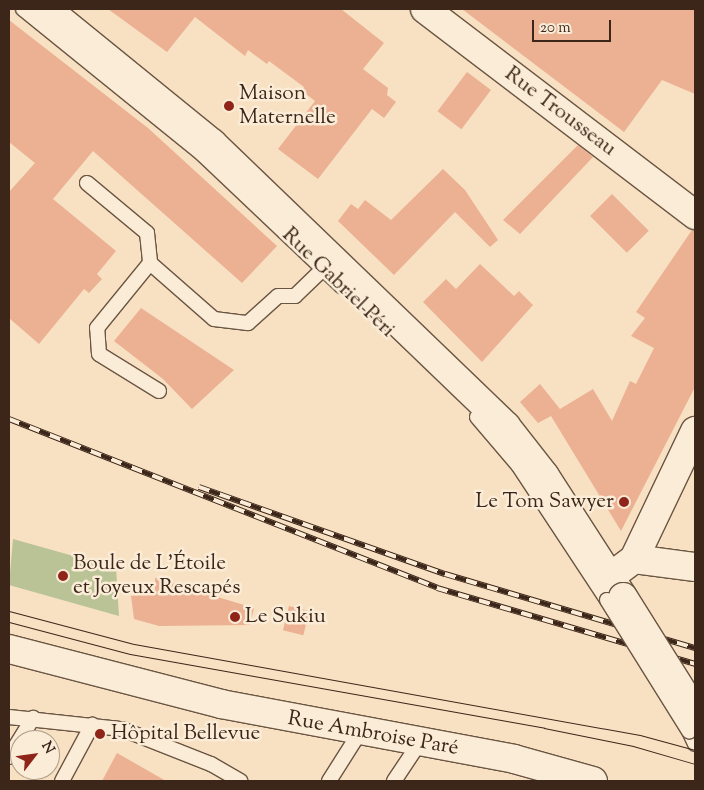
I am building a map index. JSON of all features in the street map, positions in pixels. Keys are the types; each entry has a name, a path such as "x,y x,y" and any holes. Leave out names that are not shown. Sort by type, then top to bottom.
{"main road":[{"name":"Rue Gabriel Péri","path":"47,9 212,143 447,366 506,426 545,476 613,591"},
{"name":"Rue Trousseau","path":"425,9 695,216"},
{"path":"693,729 613,591 634,560 695,430"},
{"path":"634,560 695,567"},
{"name":"Rue Ambroise Paré","path":"9,649 221,704 360,732 514,759 592,781"}],"lane":[{"name":"Rue Gabriel Péri","path":"23,9 202,154 490,429 613,591"},
{"path":"87,183 147,233 150,263 214,319 248,323 278,296 295,296 323,269"},
{"path":"150,263 97,328 99,354 159,391"},
{"path":"9,717 33,718 122,730 211,764 240,781"},
{"path":"9,757 33,718"},
{"path":"62,781 92,726"},
{"path":"329,781 360,732"},
{"path":"394,781 420,742"}],"green space":[{"name":"Boule de L'Étoile et Joyeux Rescapés","path":"13,539 116,568 119,616 9,585"}],"building":[{"path":"108,9 341,9 384,43 363,69 388,88 387,95 396,102 384,118 372,109 318,179 278,149 315,101 302,91 304,87 269,61 267,64 248,50 245,56 195,17 167,52"},
{"path":"462,9 695,9 695,94 662,80 624,132"},
{"path":"9,20 148,128 277,246 242,283 93,151 53,199 116,251 97,274 102,279 89,293 84,289 39,344 9,318 9,192 35,163 9,142"},
{"path":"467,72 491,90 461,129 438,111"},
{"path":"578,145 593,157 520,234 503,220"},
{"path":"443,169 465,190 498,240 490,247 455,212 394,275 338,221 351,204 358,209 365,200 391,220"},
{"path":"612,194 649,231 627,253 590,216"},
{"path":"692,230 695,230 695,387 621,531 551,416 538,423 520,402 540,384 560,409 593,389 612,421 630,381 636,384 654,348 631,336 645,318 636,312"},
{"path":"480,264 514,296 519,291 533,305 482,362 423,302 446,279 456,289"},
{"path":"141,308 234,370 192,409 163,379 114,341"},
{"path":"155,578 254,608 250,625 159,626 134,619 131,596 155,593"},
{"path":"289,606 309,611 303,635 283,630"},
{"path":"117,753 166,781 102,781"}],"tram line":[{"path":"9,611 134,644 640,735 695,750"},
{"path":"9,622 130,654 544,728 633,746 695,764"}],"railway":[{"path":"9,419 437,588 695,664"},
{"path":"199,487 445,574 695,648"}],"place":[{"name":"Maison Maternelle","path":"229,106"},
{"name":"Le Tom Sawyer","path":"624,502"},
{"name":"Boule de L'Étoile et Joyeux Rescapés","path":"63,576"},
{"name":"Le Sukiu","path":"235,617"},
{"name":"Hôpital Bellevue","path":"100,734"}]}
